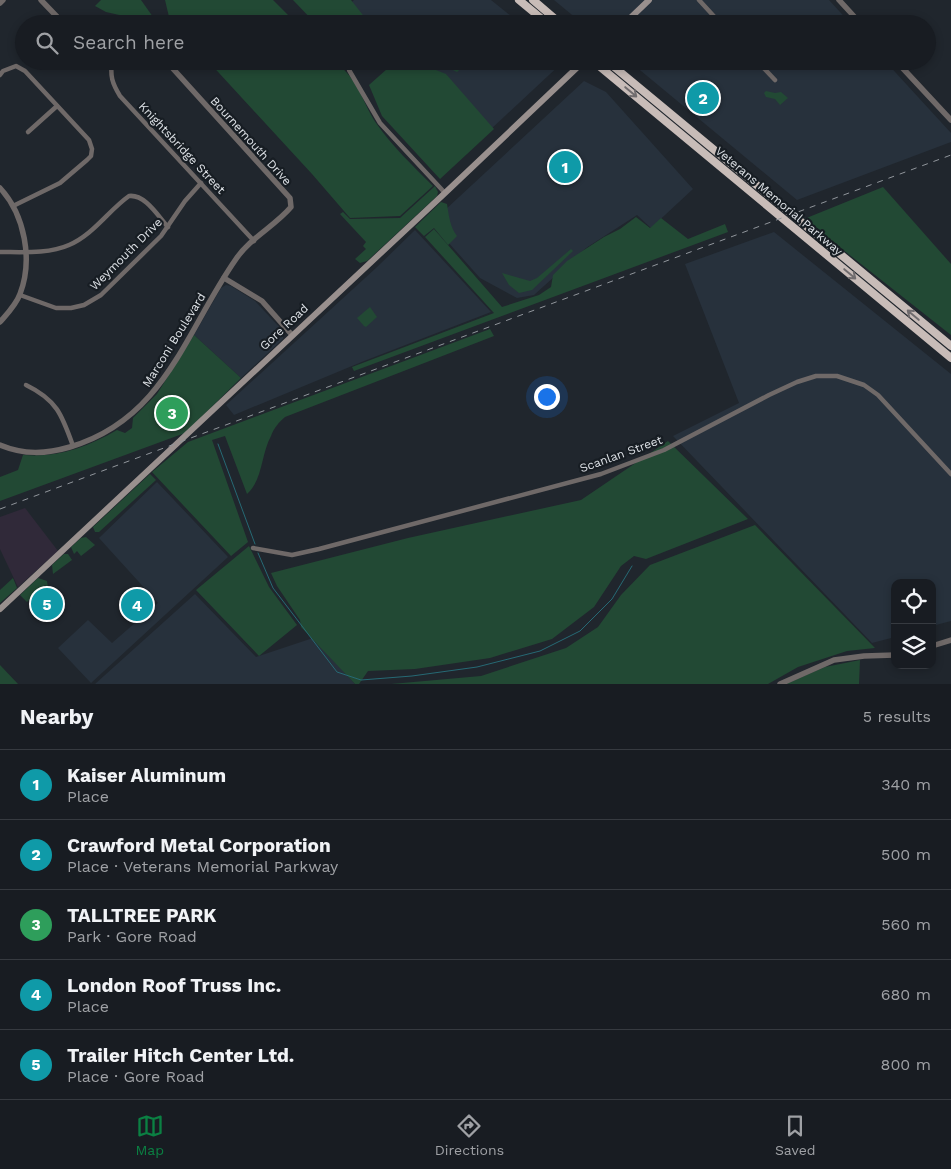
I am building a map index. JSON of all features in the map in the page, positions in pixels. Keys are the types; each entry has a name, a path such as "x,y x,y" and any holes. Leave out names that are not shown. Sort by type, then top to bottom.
{"highway":[{"path":"519,0 537,15"},
{"path":"533,0 550,15"},
{"name":"Veterans Memorial Parkway","path":"604,70 951,358"},
{"name":"Veterans Memorial Parkway","path":"617,70 951,346"}],"main road":[{"path":"633,15 649,0"},
{"name":"Gore Road","path":"0,609 446,193 575,70"}],"street":[{"path":"0,3 3,0"},
{"path":"42,0 56,15"},
{"path":"699,0 713,15"},
{"path":"839,0 853,15"},
{"path":"0,74 15,66"},
{"path":"13,206 60,183 91,156 92,149 89,140 23,70"},
{"name":"Knightsbridge Street","path":"111,70 112,84 120,96 254,241"},
{"name":"Bournemouth Drive","path":"174,70 290,198 291,207 237,257 224,278"},
{"path":"349,70 380,123 446,193"},
{"path":"766,70 775,80"},
{"path":"904,70 951,120"},
{"path":"28,132 57,106"},
{"name":"Weymouth Drive","path":"20,296 56,308 71,308 101,295 161,236 184,201 201,183"},
{"path":"0,188 13,206 23,232 26,252 20,296 0,322"},
{"path":"0,252 55,250 70,245 84,236 129,196 136,195 142,198 168,227"},
{"path":"224,278 262,301 292,335"},
{"name":"Marconi Boulevard","path":"0,445 37,454 56,452 89,442 112,430 152,396 224,278"},
{"name":"Scanlan Street","path":"253,548 292,555 593,476 664,450 769,395 797,382 816,376 837,376 864,385 878,395 951,474"},
{"path":"26,385 42,393 55,405 63,419 73,446"},
{"path":"936,645 951,640"},
{"path":"780,684 834,660 891,655"}],"shaded area":[{"path":"354,0 491,0 510,15 362,15 351,3"},
{"path":"554,0 829,0 843,15 572,15"},
{"path":"434,70 554,70 490,130"},
{"path":"640,70 893,70 951,133 951,142 797,200"},
{"path":"584,81 606,92 693,189 651,228 637,215 586,248 534,295 517,298 480,278 431,223"},
{"path":"415,230 491,312 364,361 234,415 226,405"},
{"path":"774,232 951,374 951,621 936,625 936,579 891,579 891,638 872,643 673,436 739,403 685,264"},
{"path":"226,285 231,286 255,301 282,330 283,336 283,339 241,378 194,335 221,288"},
{"path":"157,482 228,557 91,683 58,648 88,620 112,643 158,603 99,538"},
{"path":"25,508 58,551 18,587 0,549 0,517"},
{"path":"195,594 256,657 313,638 355,684 95,684"}],"green space":[{"path":"101,0 141,0 152,15 119,15 106,12 95,6"},
{"path":"165,0 273,0 288,15 169,15"},
{"path":"293,0 351,0 363,15 307,15"},
{"path":"216,70 345,70 358,88 376,123 403,156 433,186 400,216 350,218"},
{"path":"386,70 436,70 446,74 494,129 440,179 382,116 369,85"},
{"path":"766,91 781,92 788,98 780,105 775,99 766,97 764,93"},
{"path":"435,186 438,192 437,196 367,261 360,263 355,259 366,249 363,246 366,242 340,214 343,212 350,219 400,218"},
{"path":"883,187 951,264 951,335 804,219"},
{"path":"441,202 447,204 451,225 457,236 448,245 434,228 424,236 415,227"},
{"path":"636,217 650,228 661,218 688,239 725,224 728,232 354,371 352,367 494,313 425,237 434,229 502,307 539,295 551,287 553,275 567,261 620,229"},
{"path":"571,249 573,251 532,290 519,293 509,285 502,273 530,281 537,278"},
{"path":"370,307 377,317 366,327 357,318"},
{"path":"490,329 494,336 285,417 272,433 256,482 247,494 225,436 212,440 248,542 231,556 152,472 188,442"},
{"path":"194,335 241,378 185,433 0,501 0,477 18,470 23,455 60,453 95,442 117,430 125,433 132,428 133,418 157,394"},
{"path":"668,441 748,519 646,559 634,556 621,566 594,607 552,639 490,658 415,669 368,671 359,684 355,684 301,627 300,620 277,586 271,573 408,538 581,500"},
{"path":"150,474 156,480 99,532 95,532 93,527"},
{"path":"755,525 875,648 847,651 798,667 768,684 391,684 481,676 566,648 598,627 621,595 650,565"},
{"path":"86,537 95,545 81,556 77,551 74,554 71,547 81,538"},
{"path":"249,546 269,587 297,625 259,656 196,590"},
{"path":"64,554 68,554 72,560 53,574 52,565"},
{"path":"13,578 17,588 0,603 0,590"},
{"path":"38,578 47,581 48,588 45,585 27,602 20,595"},
{"path":"860,660 859,684 786,684 825,667"},
{"path":"0,665 18,684 0,684"}],"waterway":[{"path":"218,444 255,544"},
{"path":"258,553 273,588 337,672 361,680 412,676 477,667 540,651 580,631 612,599 632,566"}],"railway":[{"path":"0,509 951,155"}],"place":[{"name":"Crawford Metal Corporation","path":"703,98"},
{"name":"Kaiser Aluminum","path":"565,167"},
{"name":"TALLTREE PARK","path":"172,413"},
{"name":"Trailer Hitch Center Ltd.","path":"47,604"},
{"name":"London Roof Truss Inc.","path":"137,605"}]}
